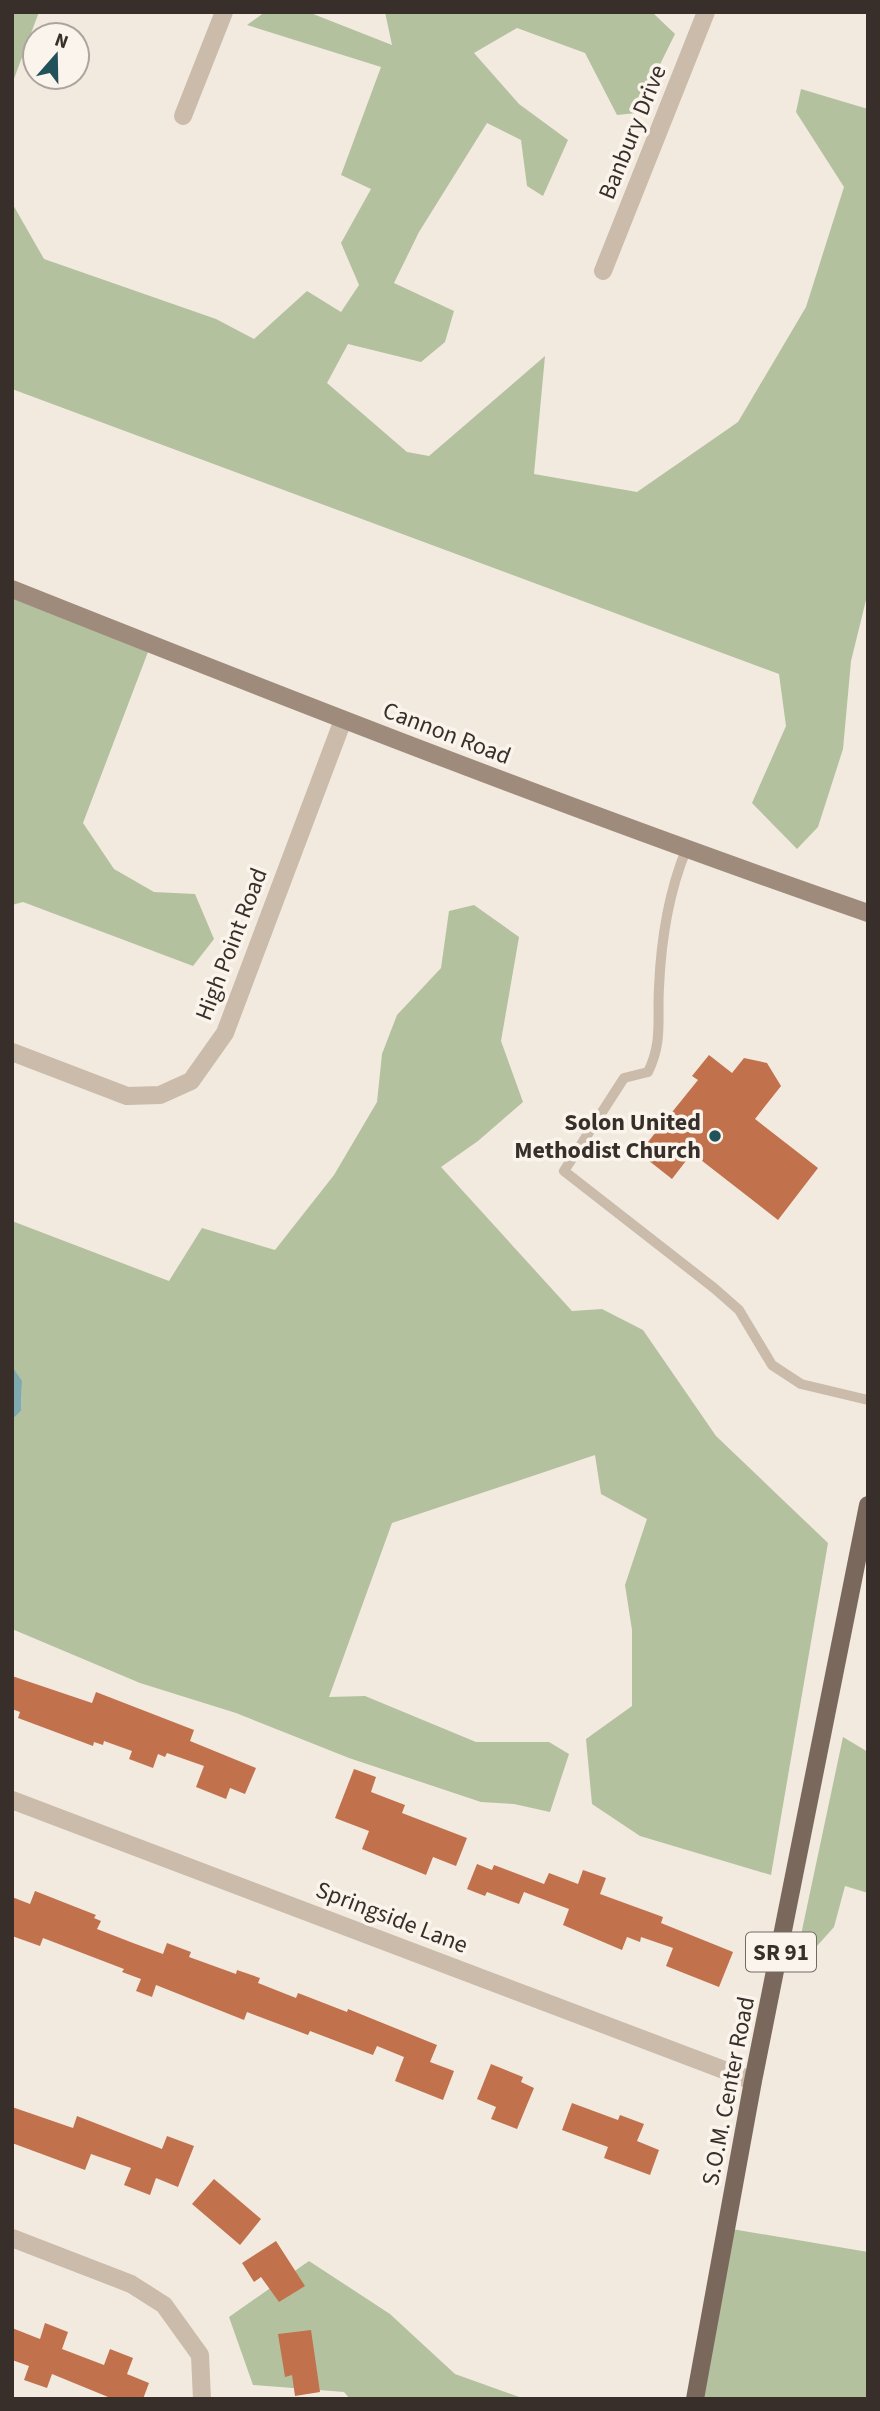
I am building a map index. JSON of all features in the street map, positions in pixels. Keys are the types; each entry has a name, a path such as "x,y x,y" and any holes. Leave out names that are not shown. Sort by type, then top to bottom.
{"main road":[{"name":"Cannon Road","path":"12,589 343,720 686,850 868,913"},
{"name":"S.O.M. Center Road","path":"695,2399 753,2081 868,1505"}],"street":[{"path":"183,116 224,12"},
{"name":"Banbury Drive","path":"603,271 706,12"},
{"name":"High Point Road","path":"12,1052 127,1096 160,1095 191,1081 225,1033 343,720"},
{"name":"Springside Lane","path":"12,1800 753,2081"},
{"path":"12,2238 131,2284 164,2305 200,2355 202,2399"}],"lane":[{"path":"686,850 673,881 664,936 657,1054 648,1072 624,1078 564,1171 740,1310 772,1365 801,1384 868,1400"}],"green space":[{"path":"12,12 39,12 36,21 21,21 21,60 12,84"},
{"path":"265,12 308,12 392,45 385,12 652,12 675,34 636,113 617,115 585,53 517,28 474,53 519,104 568,140 543,196 527,186 521,140 487,123 419,232 394,283 454,311 445,342 421,362 348,344 327,383 407,452 429,456 545,356 534,474 637,492 738,422 806,307 844,187 796,112 801,89 868,109 868,592 851,661 843,749 818,827 797,849 752,803 786,726 779,674 12,389 12,203 44,259 216,319 254,339 307,291 341,312 359,285 341,243 371,189 341,175 381,67 247,25"},
{"path":"12,597 151,644 83,823 114,869 154,892 195,894 214,939 193,966 23,902 12,905"},
{"path":"474,905 519,937 501,1041 523,1102 478,1141 441,1167 572,1311 602,1309 643,1330 716,1436 828,1543 771,1875 640,1836 592,1804 586,1739 632,1706 632,1630 625,1585 647,1519 601,1494 595,1455 392,1523 329,1697 365,1696 476,1742 549,1742 569,1754 550,1812 514,1804 481,1802 349,1758 236,1713 140,1683 12,1629 12,1420 21,1411 22,1382 12,1366 12,1221 169,1281 202,1228 275,1250 334,1175 377,1102 382,1054 397,1015 441,968 449,911"},
{"path":"843,1737 868,1752 868,1893 845,1886 834,1927 817,1946 801,1935"},
{"path":"726,2228 868,2252 868,2399 695,2399"},
{"path":"309,2261 390,2314 455,2374 525,2399 350,2399 344,2392 253,2385 229,2317"}],"water":[{"path":"12,1366 22,1381 21,1411 12,1420"}],"building":[{"name":"Solon United Methodist Church","path":"709,1055 732,1073 744,1058 767,1063 781,1086 755,1119 818,1168 778,1220 692,1153 672,1179 639,1153 698,1080 692,1076"},
{"path":"12,1676 92,1703 96,1692 194,1730 190,1741 256,1768 245,1794 230,1788 226,1799 196,1787 204,1766 167,1753 165,1757 158,1754 153,1768 129,1759 132,1751 104,1741 103,1745 94,1742 93,1746 18,1718 20,1712 12,1709"},
{"path":"354,1769 376,1777 371,1792 405,1805 402,1813 467,1838 456,1866 433,1857 426,1875 362,1849 369,1831 335,1818"},
{"path":"477,1864 492,1870 494,1865 544,1884 549,1873 578,1884 583,1870 606,1878 600,1894 663,1917 661,1923 733,1952 719,1987 666,1966 673,1948 641,1937 640,1942 627,1937 622,1950 563,1925 569,1909 524,1892 519,1904 487,1892 485,1896 467,1889"},
{"path":"35,1891 96,1915 94,1918 101,1921 97,1929 133,1943 163,1954 167,1943 191,1952 189,1957 236,1974 237,1970 260,1978 258,1983 296,1998 298,1993 347,2012 348,2009 437,2045 430,2062 454,2071 443,2100 395,2081 404,2057 377,2046 373,2055 310,2031 308,2035 247,2012 244,2020 156,1985 152,1997 136,1991 141,1979 122,1972 124,1969 43,1938 40,1946 12,1936 12,1897 30,1904"},
{"path":"491,2064 523,2077 521,2082 534,2088 517,2129 491,2119 496,2107 477,2099"},
{"path":"572,2103 618,2120 620,2115 644,2124 637,2141 659,2150 650,2175 604,2158 608,2147 562,2130"},
{"path":"12,2107 73,2128 77,2116 162,2149 167,2136 194,2146 178,2187 156,2178 150,2195 124,2185 131,2168 91,2154 85,2170 12,2143"},
{"path":"214,2179 261,2219 240,2245 192,2204"},
{"path":"276,2241 305,2286 279,2302 261,2277 254,2282 242,2263"},
{"path":"45,2323 68,2332 62,2349 104,2365 110,2349 133,2358 127,2374 149,2383 143,2399 113,2399 52,2374 47,2388 24,2380 29,2366 12,2360 12,2328 40,2339"},
{"path":"311,2330 320,2392 295,2396 292,2375 285,2377 278,2334"}],"place":[{"name":"Solon United Methodist Church","path":"715,1136"}]}
